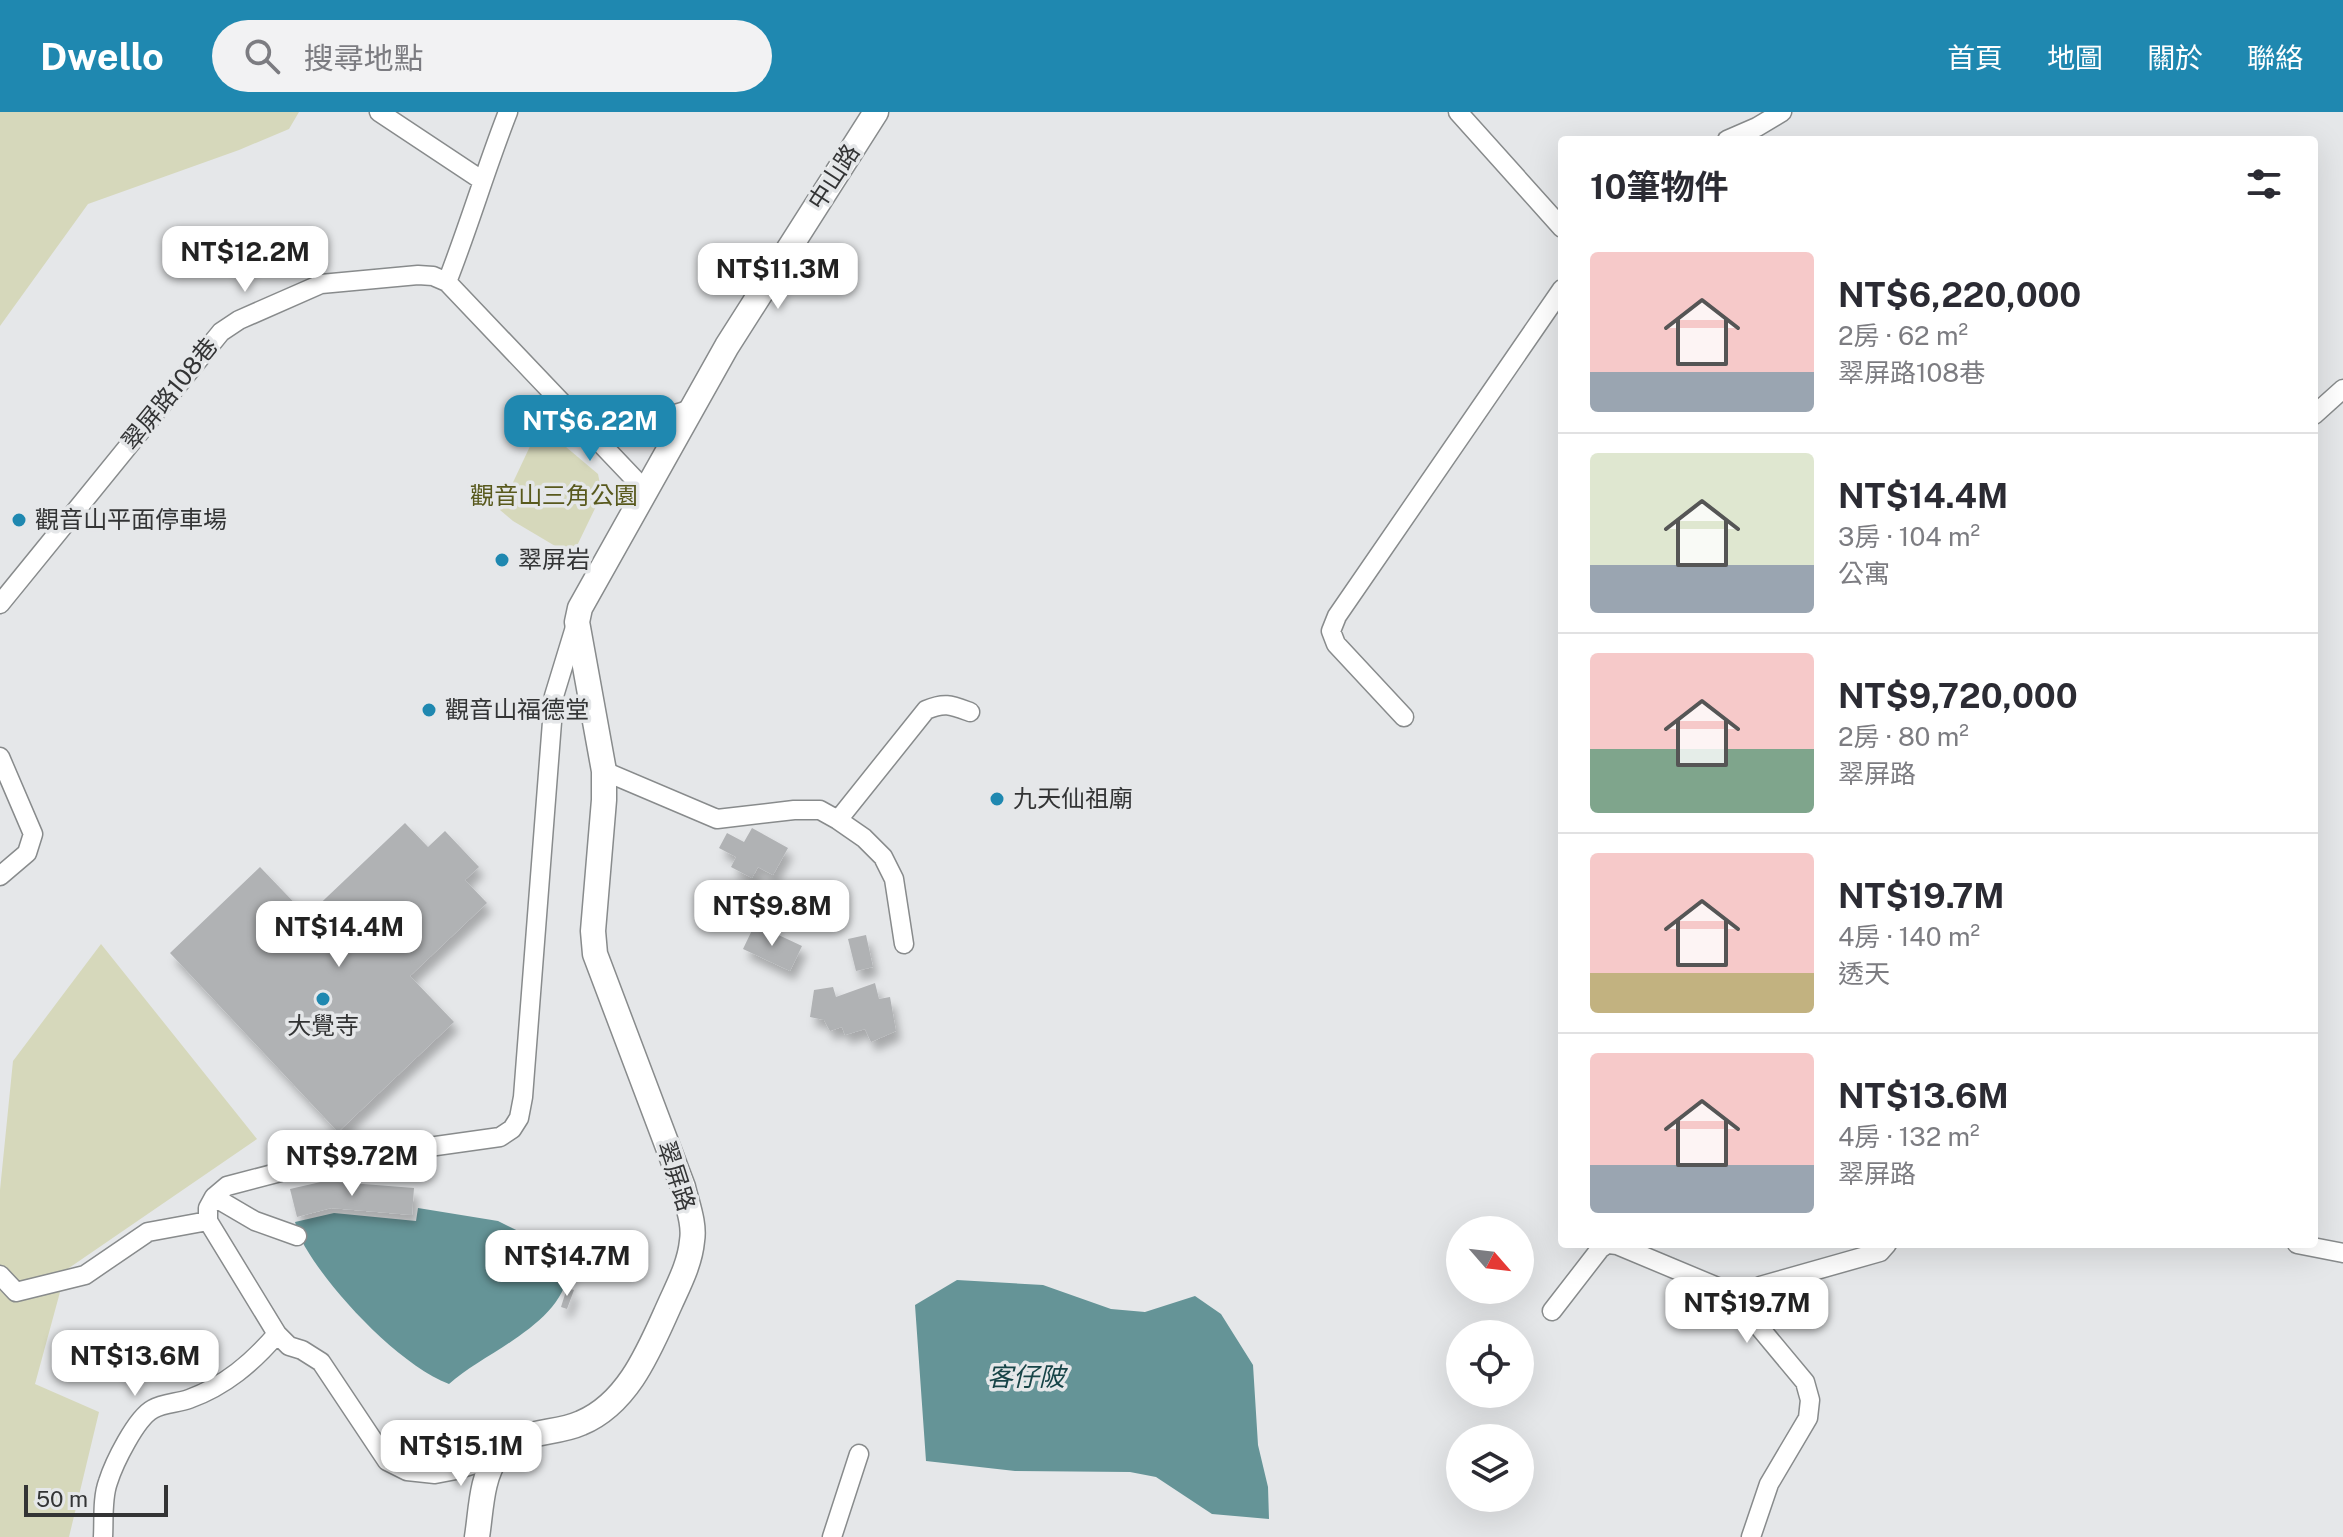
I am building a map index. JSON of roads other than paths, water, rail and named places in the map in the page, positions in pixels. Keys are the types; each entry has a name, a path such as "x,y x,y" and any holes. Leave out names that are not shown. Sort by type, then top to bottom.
{"main road":[{"name":"中山路","path":"645,490 727,346 876,112"},
{"path":"577,622 580,608 645,490"},
{"name":"翠屏路","path":"497,1457 511,1444 530,1434 580,1424 606,1409 629,1383 649,1351 680,1282 693,1238 683,1187 595,954 593,931 604,771 577,622"},
{"path":"477,1537 487,1476 497,1457"}],"street":[{"path":"379,112 483,181"},
{"path":"508,112 447,282 645,490"},
{"path":"1458,112 1558,224"},
{"path":"1736,136 1782,112"},
{"name":"翠屏路108巷","path":"0,604 221,332 239,320 321,284 418,275 433,276 447,282"},
{"path":"1404,717 1336,644 1331,631 1337,616 1558,295"},
{"path":"2318,411 2343,389"},
{"path":"565,406 591,417 622,422 659,420 691,409"},
{"path":"0,1275 16,1292 85,1275 148,1232 208,1221 208,1208 214,1197 227,1186 315,1163 500,1137 512,1129 519,1118 529,1032 554,696 577,622"},
{"path":"838,820 926,710 938,705 950,705 970,712"},
{"path":"0,757 33,834 27,853 0,876"},
{"path":"604,771 717,819 820,810 838,820 864,838 883,857 894,879 904,944"},
{"path":"214,1197 255,1221 297,1236"},
{"name":"翠屏路","path":"208,1221 277,1334 289,1346 321,1362 387,1461 407,1471 435,1474 497,1457"},
{"path":"1552,1311 1602,1248"},
{"path":"1624,1248 1751,1301"},
{"path":"1751,1537 1769,1484 1808,1418 1810,1400 1805,1382 1755,1322 1751,1301 1754,1293 1760,1286 1880,1252 1884,1248"},
{"path":"2317,1248 2343,1253"},
{"path":"103,1537 107,1484 141,1421 153,1409 189,1399 228,1380 255,1359 277,1334"},
{"path":"832,1537 859,1454"}],"water":[{"path":"418,1208 498,1221 547,1245 569,1264 565,1285 541,1319 449,1384 410,1361 370,1327 319,1268 301,1240 295,1222 334,1213 416,1221"},
{"name":"客仔陂","path":"957,1280 1043,1285 1111,1309 1145,1312 1195,1296 1221,1314 1253,1365 1258,1445 1268,1487 1269,1519 1212,1514 1156,1477 1130,1472 1015,1471 926,1461 915,1305"}],"place":[{"name":"觀音山平面停車場","path":"19,520"},
{"name":"翠屏岩","path":"502,560"},
{"name":"觀音山福德堂","path":"429,710"},
{"name":"九天仙祖廟","path":"997,799"},
{"name":"大覺寺","path":"323,999"}],"park label":[{"name":"觀音山三角公園","path":"554,496"}]}
